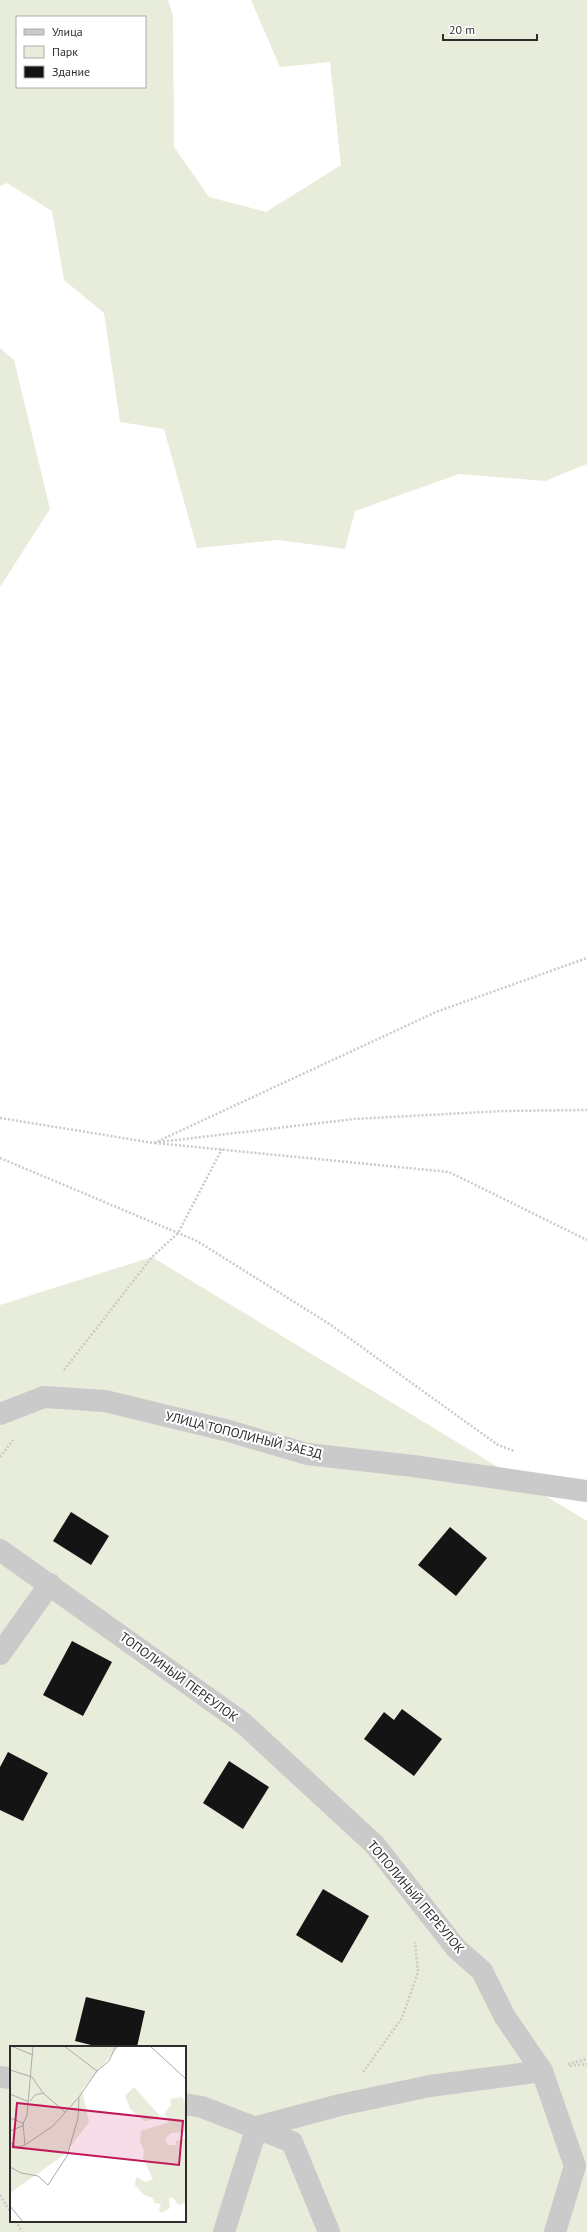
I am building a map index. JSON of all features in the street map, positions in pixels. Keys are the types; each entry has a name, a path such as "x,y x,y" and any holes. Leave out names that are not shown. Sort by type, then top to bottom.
{"street":[{"name":"УЛИЦА ТОПОЛИНЫЙ ЗАЕЗД","path":"0,1414 44,1397 105,1401 229,1431 307,1454 413,1466 587,1491"},
{"name":"ТОПОЛИНЫЙ ПЕРЕУЛОК","path":"0,1550 50,1584 243,1723 375,1845 456,1948 482,1970 505,2017 542,2070 575,2166 555,2232"},
{"path":"0,1654 50,1584"},
{"path":"257,2127 340,2105 430,2086 542,2070"},
{"path":"0,2077 10,2078"},
{"path":"186,2104 202,2107 257,2127 292,2142 329,2232"},
{"path":"224,2232 257,2127"}],"path":[{"path":"154,1143 436,1012 587,958"},
{"path":"154,1143 354,1119 503,1111 587,1110"},
{"path":"0,1118 154,1143 449,1172 587,1240"},
{"path":"44,1397 152,1257 178,1233 222,1149"},
{"path":"0,1158 197,1241 332,1325 498,1445 521,1454"},
{"path":"0,1457 17,1433"},
{"path":"340,2105 402,2018 418,1972 415,1940"},
{"path":"0,2195 10,2211"},
{"path":"17,2222 22,2232"}],"green space":[{"path":"0,0 168,0 173,16 174,147 209,197 266,212 341,165 330,62 280,67 251,0 587,0 587,464 545,481 459,474 355,511 345,549 278,540 197,548 164,429 120,422 104,313 64,280 52,211 7,183 0,186"},
{"path":"0,348 14,360 50,509 0,587"},
{"path":"152,1257 587,1521 587,2232 0,2232 0,1305"}],"building":[{"path":"71,1512 109,1536 91,1565 53,1541"},
{"path":"450,1527 487,1558 456,1596 418,1565"},
{"path":"72,1641 112,1662 83,1716 43,1695"},
{"path":"402,1709 442,1739 414,1776 364,1739 384,1712 394,1720"},
{"path":"8,1752 48,1773 23,1821 0,1810 0,1767"},
{"path":"229,1761 269,1787 243,1829 203,1803"},
{"path":"323,1889 369,1916 342,1963 296,1935"},
{"path":"86,1997 145,2011 137,2046 95,2046 75,2041"}]}
